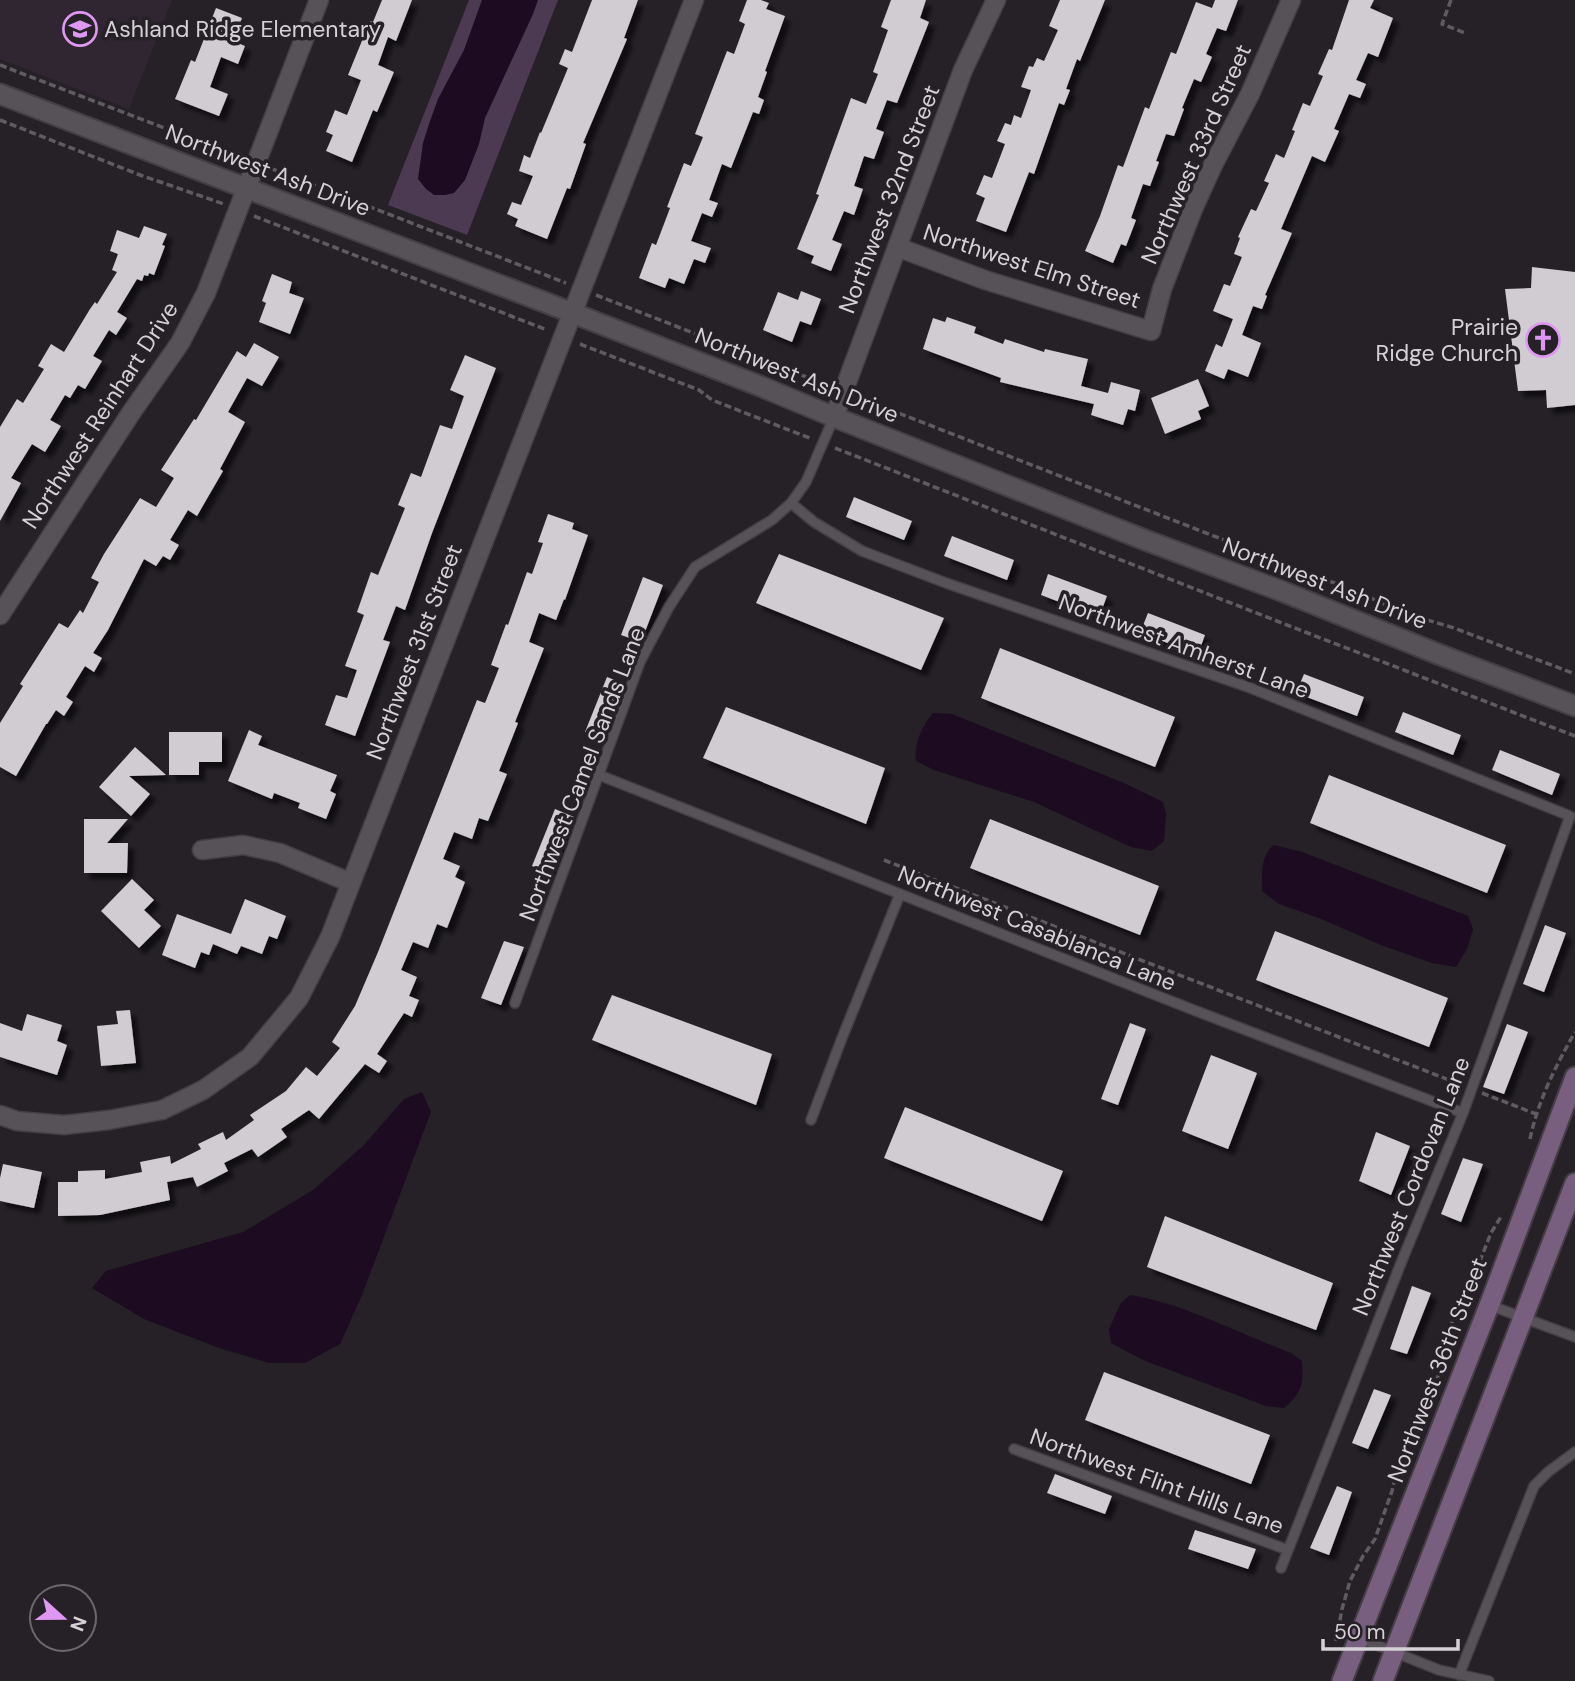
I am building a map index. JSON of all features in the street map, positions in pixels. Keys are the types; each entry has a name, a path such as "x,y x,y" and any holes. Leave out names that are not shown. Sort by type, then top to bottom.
{"main road":[{"name":"Northwest 36th Street","path":"1342,1681 1575,1077"},
{"path":"1383,1681 1575,1183"}],"street":[{"name":"Northwest Reinhart Drive","path":"0,615 131,413 180,344 206,293 319,0"},
{"name":"Northwest 31st Street","path":"0,1115 17,1121 64,1125 162,1110 203,1090 250,1057 299,998 330,937 694,0"},
{"name":"Northwest 32nd Street","path":"834,417 963,70 996,0"},
{"name":"Northwest 33rd Street","path":"1151,331 1162,289 1193,209 1250,94 1292,0"},
{"name":"Northwest Ash Drive","path":"0,94 572,313 1145,540 1575,706"},
{"name":"Northwest Elm Street","path":"897,247 985,280 1151,331"},
{"path":"202,850 243,845 279,853 351,883"}],"lane":[{"name":"Northwest Camel Sands Lane","path":"515,1003 640,662 669,607 695,567 772,520 791,503 806,482 834,417"},
{"name":"Northwest Amherst Lane","path":"791,503 814,522 862,551 946,583 1248,687 1570,816"},
{"name":"Northwest Casablanca Lane","path":"599,775 1462,1113"},
{"name":"Northwest Cordovan Lane","path":"1281,1568 1472,1089 1570,816"},
{"path":"811,1120 900,894"},
{"path":"1489,1305 1575,1337"},
{"name":"Northwest Flint Hills Lane","path":"1014,1449 1288,1550"},
{"path":"1459,1675 1534,1486 1575,1452"},
{"path":"1359,1637 1439,1670 1489,1681"}],"path":[{"path":"1451,0 1442,24 1465,33"},
{"path":"0,65 843,391 1349,589 1401,612 1454,628 1575,674"},
{"path":"0,120 140,175 206,196 273,225 485,305 699,390 712,400 1575,736"},
{"path":"884,860 1536,1114"},
{"path":"1530,1141 1536,1114 1549,1081 1575,1032"},
{"path":"1335,1645 1350,1581 1375,1539 1392,1491 1400,1456 1419,1410 1445,1364 1457,1307 1502,1215"}],"shaded area":[{"name":"Ashland Ridge Elementary","path":"0,0 172,0 129,109 0,59"},
{"path":"469,0 558,0 467,235 388,205"},
{"path":"482,0 538,0 485,118 479,144 465,180 454,193 434,195 418,179 423,143 438,99 464,50"},
{"path":"933,713 952,714 1124,783 1163,802 1166,814 1164,841 1152,851 1131,847 1034,802 934,770 916,761 920,735"},
{"path":"1274,845 1302,852 1468,916 1473,929 1467,949 1456,967 1432,963 1279,904 1262,891 1264,860"},
{"path":"422,1092 431,1112 362,1295 340,1344 305,1363 269,1363 219,1348 144,1319 92,1288 106,1271 243,1232 313,1190 363,1146 404,1099"},
{"path":"1130,1295 1191,1312 1291,1353 1302,1361 1302,1382 1298,1392 1284,1408 1266,1406 1143,1360 1111,1343 1109,1329 1121,1303"}],"building":[{"path":"382,0 412,0 396,41 388,37 378,65 394,72 377,112 373,110 352,162 326,151 333,135 326,132 335,110 347,115 361,80 348,75 370,21 373,22"},
{"path":"592,0 638,0 624,38 627,39 583,143 586,144 570,189 567,188 547,239 515,226 518,219 507,214 512,202 521,205 533,176 519,171 524,155 530,158 541,133 568,68 559,64 565,49 572,52"},
{"path":"747,0 769,3 766,9 785,16 758,97 764,100 759,114 753,112 731,168 722,164 709,200 718,203 712,217 702,213 691,241 711,248 705,263 694,259 684,284 669,278 665,288 639,278 652,243 656,245 684,163 691,166 703,137 695,134 727,51 734,54 745,24 739,21"},
{"path":"891,0 926,0 920,18 929,22 897,103 887,100 876,129 884,132 874,159 864,156 854,186 863,189 854,215 844,211 832,240 842,244 831,271 811,263 814,256 797,249 819,195 816,194 851,98 866,104 878,74 873,72 888,30 881,27"},
{"path":"1060,0 1105,0 1080,61 1077,59 1066,89 1070,90 1064,105 1059,103 1034,174 1029,172 1006,232 976,221 985,198 976,194 984,175 992,178 1005,144 997,141 1005,123 1011,125 1014,115 1021,118 1031,90 1021,87 1029,66 1033,67 1037,58 1044,61 1058,30 1049,26"},
{"path":"1215,0 1238,0 1226,31 1217,28 1206,54 1212,57 1201,82 1194,79 1174,136 1166,134 1150,186 1143,184 1131,218 1136,220 1126,246 1121,244 1113,263 1085,251 1118,165 1123,167 1145,107 1149,109 1171,52 1176,54 1196,2 1212,8"},
{"path":"1349,0 1374,0 1370,8 1393,18 1378,57 1368,53 1356,80 1366,84 1360,98 1349,94 1334,129 1339,131 1325,162 1312,156 1281,229 1292,233 1265,295 1267,296 1262,309 1253,306 1242,335 1261,343 1248,377 1228,369 1224,379 1205,371 1216,344 1222,347 1233,319 1213,311 1224,284 1230,286 1242,257 1234,254 1240,238 1238,237 1251,209 1256,211 1269,183 1264,181 1276,154 1284,158 1303,103 1310,106 1323,76 1318,74 1329,49 1332,50"},
{"path":"216,8 242,18 233,41 245,46 238,64 221,57 210,87 228,94 219,116 175,99 191,60 195,62"},
{"path":"144,226 167,234 154,275 144,275 142,281 137,279 117,312 127,318 116,335 109,330 93,356 102,361 85,389 78,385 70,398 65,395 50,420 61,426 45,452 32,444 11,478 21,483 0,521 0,427 17,399 23,403 44,369 38,366 51,344 64,352 117,272 112,270 118,254 110,251 117,230 139,238"},
{"name":"Prairie Ridge Church","path":"1532,267 1575,272 1575,405 1547,408 1546,390 1518,391 1505,289 1531,288"},
{"path":"272,274 292,282 289,293 304,298 290,334 259,322 266,303 262,301"},
{"path":"801,291 821,299 811,325 800,321 792,342 763,330 778,292 798,300"},
{"path":"947,317 976,327 974,333 1003,344 1005,339 1044,352 1045,349 1088,359 1081,386 1108,393 1111,382 1140,390 1135,411 1128,409 1123,425 1091,415 1094,404 1000,382 1001,378 923,349 933,318 945,322"},
{"path":"254,343 279,357 262,386 247,378 228,412 245,422 220,469 223,471 197,516 188,510 170,540 179,545 170,560 163,556 156,566 144,559 108,630 93,653 102,658 94,672 85,666 66,697 73,702 64,716 56,710 16,776 0,767 0,723 23,686 20,684 59,623 68,628 80,610 83,613 99,582 91,578 140,498 156,507 174,478 161,470 194,419 196,420 237,351 246,357"},
{"path":"465,355 496,368 405,610 396,606 383,640 390,642 355,736 325,725 336,695 347,698 357,670 345,666 364,615 357,612 371,572 378,575 405,508 398,505 411,473 421,477 440,425 452,429 464,396 450,390"},
{"path":"1198,379 1209,406 1198,411 1201,419 1165,434 1151,398"},
{"path":"854,497 912,521 904,540 846,517"},
{"path":"548,514 574,523 572,529 588,535 556,620 539,613 529,642 544,648 499,771 507,774 488,821 479,818 472,839 454,832 443,859 460,866 455,877 465,882 447,928 437,924 428,948 413,942 401,970 417,977 409,996 419,1000 412,1017 404,1013 377,1054 387,1061 379,1073 365,1064 319,1119 309,1110 281,1129 287,1137 258,1157 252,1149 224,1163 228,1171 197,1187 193,1177 167,1182 170,1200 100,1215 58,1216 58,1182 78,1182 78,1171 105,1170 105,1179 142,1172 140,1162 170,1156 171,1164 201,1149 198,1144 223,1132 226,1140 254,1120 250,1115 286,1091 306,1067 317,1076 340,1048 332,1042 355,1006 378,952 477,700 485,703 499,668 491,665 527,572 532,574 543,543 538,542"},
{"path":"952,536 1014,560 1007,580 944,556"},
{"path":"779,554 944,618 921,670 756,603"},
{"path":"1048,574 1107,596 1099,617 1041,595"},
{"path":"643,577 663,585 641,642 621,635"},
{"path":"1148,613 1205,635 1198,654 1140,633"},
{"path":"1000,648 1175,717 1155,767 981,698"},
{"path":"1304,674 1364,697 1357,716 1296,693"},
{"path":"607,677 625,684 604,740 585,732"},
{"path":"726,707 885,768 866,824 703,758"},
{"path":"1403,712 1461,735 1453,755 1395,732"},
{"path":"249,730 262,736 258,745 337,775 330,791 336,794 326,819 298,808 300,803 274,793 272,799 228,781"},
{"path":"169,732 222,732 222,762 199,762 199,775 169,775"},
{"path":"135,747 166,775 129,776 150,794 131,816 99,787"},
{"path":"1500,750 1560,774 1552,795 1492,770"},
{"path":"1329,775 1506,845 1487,893 1310,823"},
{"path":"555,809 574,817 551,874 532,866"},
{"path":"84,819 128,819 107,843 128,843 127,873 84,873"},
{"path":"990,819 1159,886 1140,935 970,868"},
{"path":"132,879 154,900 144,910 161,926 139,948 101,911"},
{"path":"245,899 286,916 277,939 269,936 262,954 241,946 237,954 213,944 209,955 201,952 195,968 162,955 177,914 231,934"},
{"path":"1545,925 1566,933 1544,992 1523,984"},
{"path":"1275,931 1448,998 1429,1047 1256,980"},
{"path":"504,941 524,947 501,1005 481,998"},
{"path":"612,995 772,1054 756,1105 592,1040"},
{"path":"130,1010 136,1063 101,1066 97,1026 118,1024 116,1011"},
{"path":"27,1014 62,1025 57,1041 67,1045 57,1075 0,1057 0,1023 22,1031"},
{"path":"1130,1023 1146,1029 1118,1105 1101,1099"},
{"path":"1507,1024 1528,1032 1504,1094 1483,1087"},
{"path":"1211,1055 1257,1073 1228,1149 1182,1131"},
{"path":"905,1107 1063,1171 1042,1221 884,1158"},
{"path":"1376,1132 1410,1146 1391,1195 1359,1181"},
{"path":"1463,1158 1483,1164 1461,1222 1441,1214"},
{"path":"3,1164 42,1172 34,1208 0,1201"},
{"path":"1165,1216 1333,1283 1316,1330 1147,1267"},
{"path":"1412,1286 1431,1293 1407,1354 1390,1349"},
{"path":"1104,1372 1270,1435 1251,1484 1085,1420"},
{"path":"1374,1389 1391,1395 1368,1449 1352,1443"},
{"path":"1055,1474 1112,1496 1105,1514 1047,1493"},
{"path":"1337,1486 1352,1492 1329,1555 1310,1548"},
{"path":"1195,1530 1256,1549 1248,1569 1188,1549"}],"place":[{"name":"Ashland Ridge Elementary","path":"80,29"},
{"name":"Prairie Ridge Church","path":"1543,340"}]}
